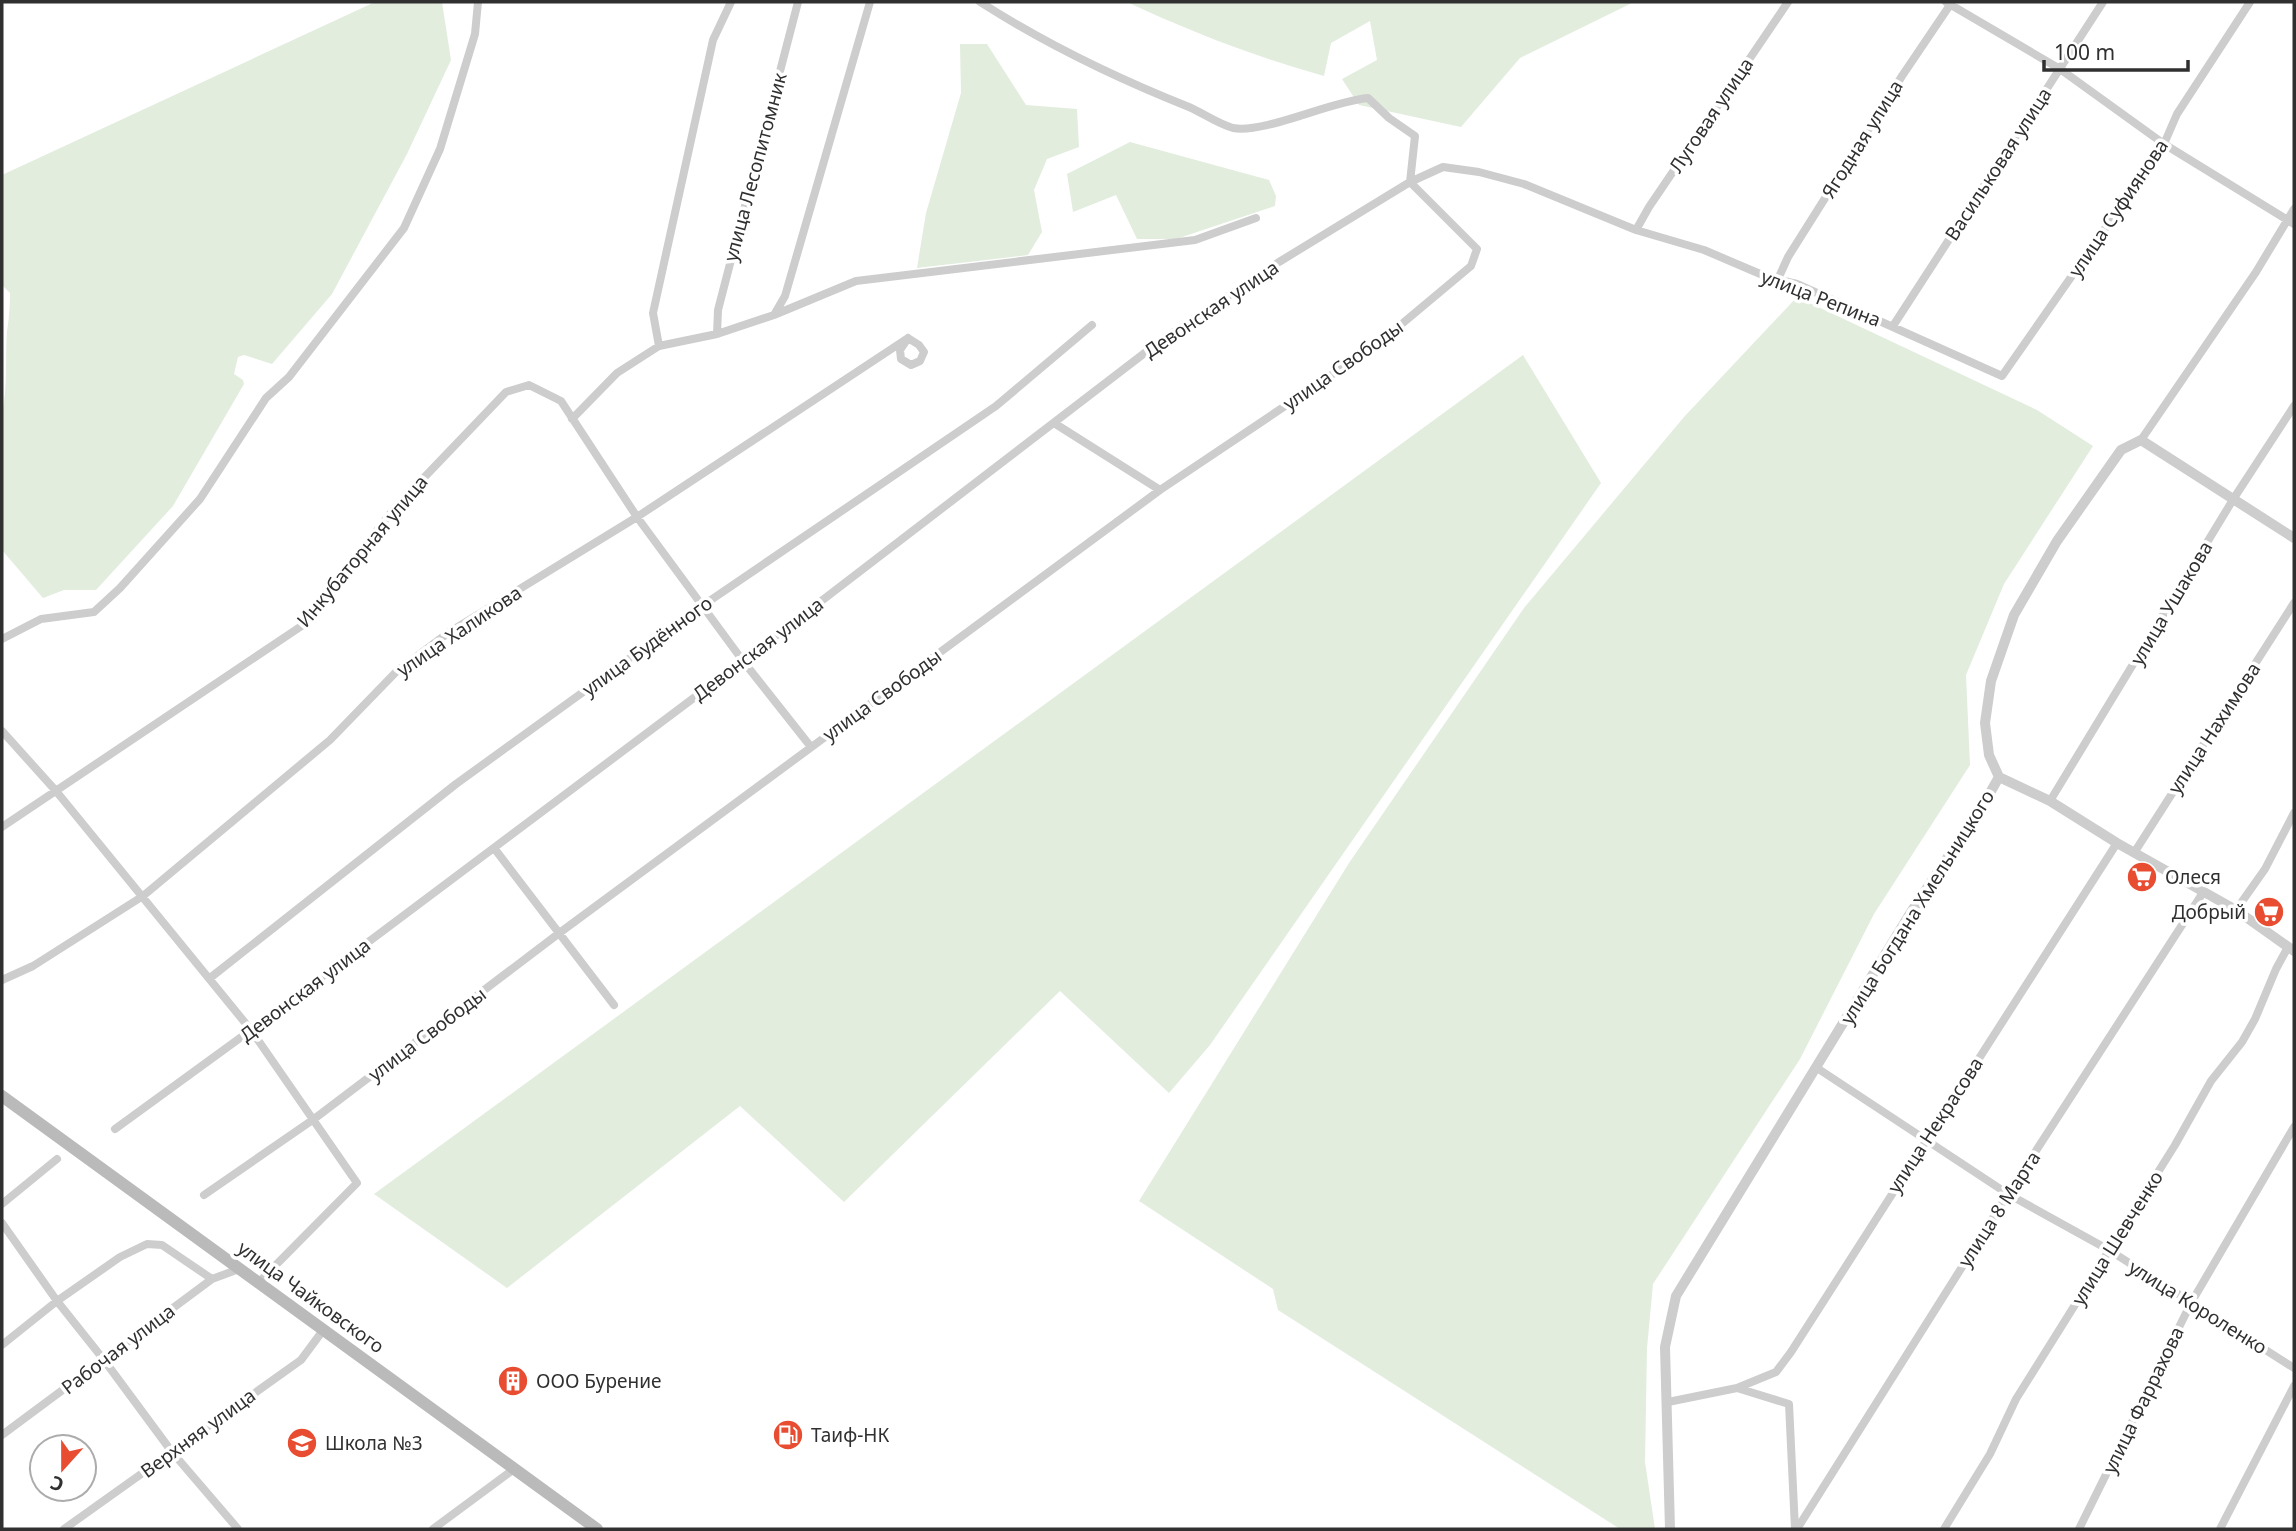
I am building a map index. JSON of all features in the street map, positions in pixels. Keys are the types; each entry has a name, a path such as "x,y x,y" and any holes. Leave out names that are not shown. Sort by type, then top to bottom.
{"main road":[{"name":"улица Чайковского","path":"2,1096 597,1529"}],"street":[{"path":"2,639 41,619 94,612 120,588 200,499 266,398 289,377 404,228 440,149 475,34 478,2"},
{"path":"659,346 653,313 712,40 731,2"},
{"name":"улица Лесопитомник","path":"717,334 718,310 798,2"},
{"path":"774,315 785,296 870,2"},
{"path":"980,2 1038,37 1126,82 1233,128 1260,126 1351,99 1367,98 1415,136 1410,182"},
{"name":"Луговая улица","path":"1636,230 1788,2"},
{"name":"Васильковая улица","path":"1893,326 2103,2"},
{"name":"улица Суфиянова","path":"2002,376 2164,144 2177,114 2250,2"},
{"path":"1949,3 2060,69 2164,144 2291,222"},
{"name":"Ягодная улица","path":"1777,279 1788,257 1949,3"},
{"name":"Девонская улица","path":"115,1129 743,661 1159,342 1279,262 1410,182 1443,167 1479,172 1524,184 1636,230"},
{"name":"улица Свободы","path":"204,1195 314,1119 558,934 1160,490 1380,343 1471,266 1477,249 1410,182"},
{"name":"улица Богдана Хмельницкого","path":"1670,1529 1665,1347 1676,1296 1911,912 1986,800 1998,777 1989,755 1985,723 1991,681 2014,615 2057,541 2121,450 2141,440 2291,222 2294,209"},
{"path":"572,419 617,373 659,346 717,334 774,315 856,281 1195,240 1256,218"},
{"name":"улица Репина","path":"1636,230 1704,250 1765,276 1797,284 2002,376"},
{"name":"улица Будённого","path":"210,978 456,784 702,606 996,406 1092,325"},
{"name":"улица Халикова","path":"2,981 33,966 143,896 330,740 396,672 448,634 638,517 908,338"},
{"name":"Инкубаторная улица","path":"2,827 303,625 393,510 506,392 529,385 561,401 638,517 702,606 811,747"},
{"name":"улица Ушакова","path":"2050,801 2234,498 2294,406"},
{"path":"1054,423 1160,490"},
{"path":"2141,440 2294,538"},
{"name":"улица Нахимова","path":"2134,853 2294,603"},
{"path":"2,731 56,791 251,1030 357,1183 258,1282"},
{"path":"1998,777 2050,801 2134,853 2204,891 2291,949"},
{"path":"2236,910 2264,869 2294,813"},
{"name":"улица Некрасова","path":"1668,1402 1737,1388 1776,1372 2117,843"},
{"path":"494,848 614,1006"},
{"name":"улица 8 Марта","path":"1796,1529 2204,891"},
{"name":"улица Шевченко","path":"1944,1529 1990,1454 2016,1399 2175,1144 2211,1081 2242,1042 2276,969 2291,949"},
{"name":"улица Короленко","path":"1817,1068 2008,1194 2109,1250 2294,1368"},
{"name":"улица Фаррахова","path":"2079,1529 2192,1303 2294,1127"},
{"path":"2,1204 57,1159"},
{"path":"2,1223 57,1301 172,1452 238,1529"},
{"path":"2,1345 57,1301 120,1257 147,1244 162,1245 212,1279"},
{"name":"Рабочая улица","path":"2,1435 212,1279 239,1269"},
{"name":"Верхняя улица","path":"64,1529 300,1360 324,1329"},
{"path":"2220,1529 2294,1385"},
{"name":"улица Некрасова","path":"1737,1388 1789,1404 1796,1529"},
{"path":"433,1529 513,1469"}],"green space":[{"path":"375,2 442,2 451,60 407,154 332,294 272,364 244,355 238,357 234,374 243,380 244,384 173,506 96,590 64,590 43,598 2,550 2,414 10,293 2,285 2,175"},
{"path":"1127,2 1634,2 1520,58 1461,127 1359,105 1342,79 1377,60 1370,21 1331,43 1324,76 1224,43"},
{"path":"960,44 987,44 1026,105 1077,109 1079,147 1047,159 1034,190 1042,232 1028,255 917,268 926,213 961,93"},
{"path":"1130,142 1269,180 1276,196 1275,206 1176,239 1137,239 1116,195 1073,212 1067,174"},
{"path":"1797,297 2037,410 2093,446 2004,584 1966,675 1970,765 1874,914 1800,1059 1653,1284 1647,1348 1645,1462 1655,1529 1620,1529 1278,1310 1273,1289 1139,1201 1349,863 1524,608 1684,417"},
{"path":"1523,355 1601,483 1210,1045 1169,1093 1060,991 844,1202 740,1106 507,1288 374,1194"}],"place":[{"name":"Олеся","path":"2142,877"},
{"name":"Добрый","path":"2269,912"},
{"name":"ООО Бурение","path":"513,1381"},
{"name":"Таиф-НК","path":"788,1435"},
{"name":"Школа №3","path":"302,1443"}]}
